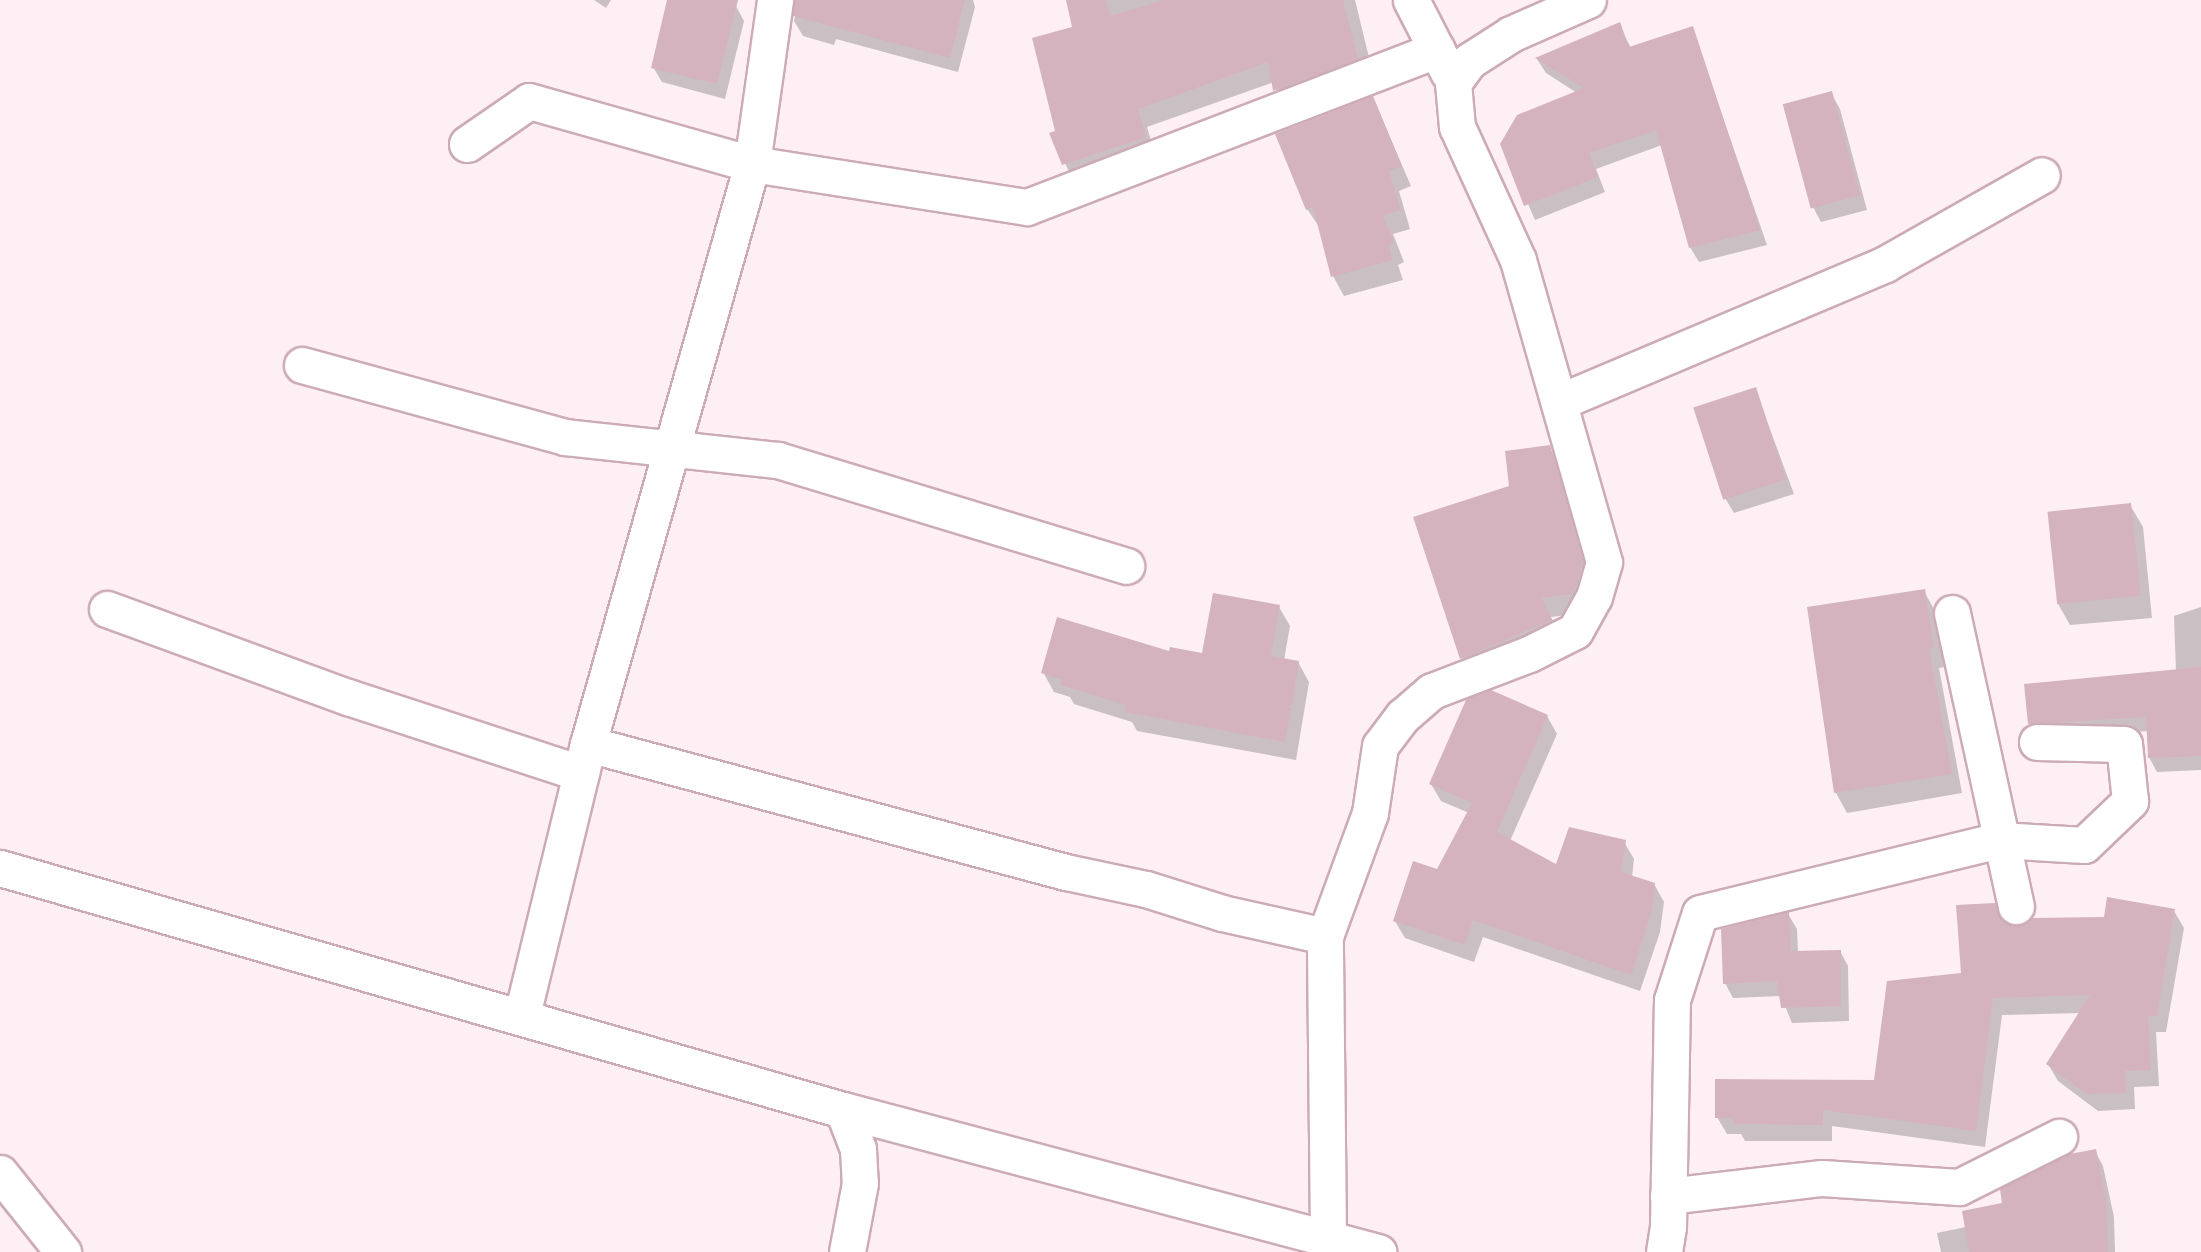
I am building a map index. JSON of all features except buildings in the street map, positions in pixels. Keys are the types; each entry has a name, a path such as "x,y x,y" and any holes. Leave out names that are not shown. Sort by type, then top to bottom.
{"street":[{"path":"522,1015 585,759 669,450 752,164 775,0"},
{"path":"1328,1236 1325,936 1370,813 1380,746 1403,716 1432,691 1529,654 1575,631 1594,597 1604,562 1518,260 1457,127 1453,83 1411,0"},
{"path":"1453,83 1469,61 1511,34 1588,0"},
{"path":"467,144 529,101 752,164 1027,207 1437,50"},
{"path":"1559,402 1885,264 2042,175"},
{"path":"302,365 565,437 778,460 1126,566"},
{"path":"107,609 348,697 585,759 1146,889 1222,913 1325,936"},
{"path":"1952,613 1999,840 2016,905"},
{"path":"1664,1252 1668,1196 1672,1000 1700,913 1999,840 2084,845 2130,801 2124,744 2038,742"},
{"path":"0,868 327,964 522,1015 843,1110 1328,1236 1378,1252"},
{"path":"843,1110 858,1149 860,1183 847,1252"},
{"path":"1668,1196 1822,1178 1959,1187 2059,1137"},
{"path":"0,1174 63,1252"}]}
